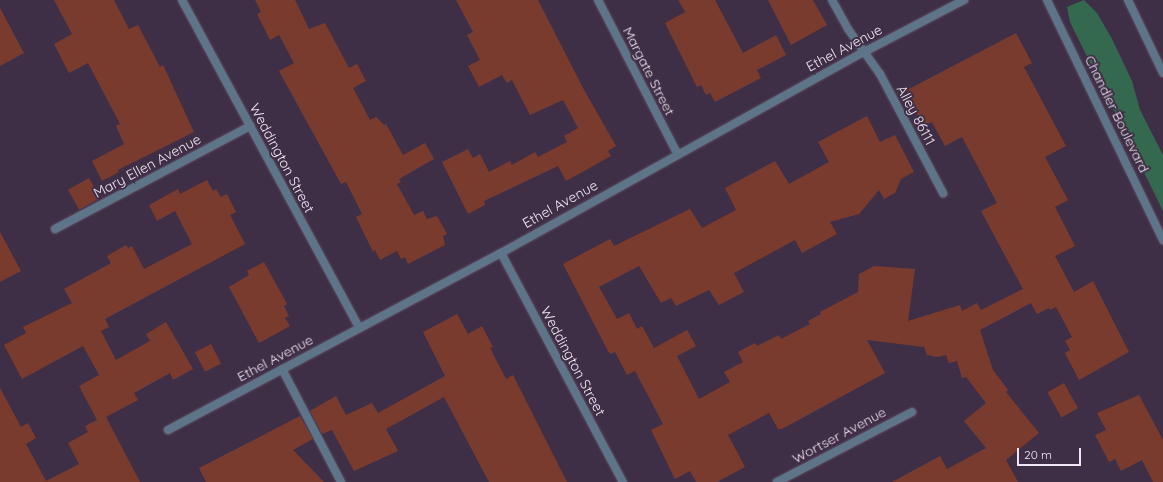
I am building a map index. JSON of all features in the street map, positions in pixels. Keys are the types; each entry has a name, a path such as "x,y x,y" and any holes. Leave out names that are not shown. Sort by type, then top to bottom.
{"street":[{"name":"Weddington Street","path":"182,0 359,328"},
{"name":"Margate Street","path":"598,0 677,154"},
{"name":"Alley 86111","path":"832,0 864,52 880,74 943,193"},
{"name":"Ethel Avenue","path":"168,430 501,253 677,154 864,52 964,0"},
{"name":"Chandler Boulevard","path":"1047,0 1163,240"},
{"path":"1128,0 1163,73"},
{"name":"Mary Ellen Avenue","path":"55,229 250,126"},
{"name":"Weddington Street","path":"501,253 623,482"},
{"path":"282,369 341,482"},
{"name":"Wortser Avenue","path":"777,482 912,412"}],"green space":[{"path":"1084,0 1097,13 1112,39 1132,81 1140,110 1163,155 1163,211 1070,22 1067,7"}],"building":[{"path":"54,0 114,0 129,29 138,25 160,67 163,65 194,132 118,170 119,172 102,181 92,161 124,144 116,126 120,124 88,63 69,73 54,44 72,34"},
{"path":"255,0 295,0 309,29 325,23 349,68 357,64 366,81 353,88 370,120 376,117 384,125 386,124 403,155 425,143 434,159 399,179 401,182 397,184 414,215 423,211 427,219 437,216 447,234 443,236 445,245 408,264 405,257 401,259 397,251 380,260 375,250 373,252 356,217 362,214 346,182 341,184 279,71 294,63 279,35 270,40 257,14 261,12"},
{"path":"456,0 538,0 583,88 616,146 608,151 611,156 566,181 558,166 484,201 485,205 468,214 442,162 468,149 473,158 480,154 489,172 510,161 512,165 535,152 538,157 567,142 564,136 578,128 563,100 530,115 512,80 507,83 502,75 479,87 468,66 480,60 467,35 473,32"},
{"path":"678,0 715,0 743,53 776,35 786,55 757,70 761,78 715,102 710,93 706,95 701,85 697,87 665,23 685,12"},
{"path":"768,0 813,0 827,25 791,45"},
{"path":"0,8 24,53 0,66"},
{"path":"1016,33 1032,63 1024,67 1066,146 1045,157 1068,200 1055,207 1075,246 1055,256 1074,292 1093,281 1129,352 1079,380 1065,353 1070,350 1065,341 1072,337 1056,307 1050,310 1049,308 1037,314 1031,303 980,330 993,370 1008,390 1006,392 1039,433 1006,460 1018,482 892,482 940,456 947,469 986,448 964,421 986,403 966,377 962,378 957,361 949,363 946,355 938,357 927,355 924,347 867,340 885,373 782,429 778,429 769,413 728,435 745,467 717,482 696,482 690,471 675,479 651,430 663,424 635,371 627,375 615,352 611,354 608,351 563,264 610,239 614,246 690,209 702,228 736,210 725,188 775,161 789,184 829,162 818,142 867,116 880,142 895,135 914,172 901,179 895,193 884,199 879,190 859,214 830,222 837,234 802,253 795,240 734,273 744,292 719,305 709,290 676,306 671,298 661,303 639,266 599,287 617,319 629,313 637,329 642,326 654,348 687,330 696,346 677,356 699,399 730,382 724,372 743,362 738,352 755,343 757,346 779,335 781,339 810,324 808,321 821,314 820,312 858,292 859,274 874,266 915,269 908,321 960,305 962,311 977,303 981,310 1023,289 981,211 997,203 962,137 945,146 932,122 923,126 905,91"},
{"path":"89,178 100,198 79,210 68,190"},
{"path":"207,180 213,191 216,189 221,197 227,194 236,212 230,215 245,244 105,319 109,327 101,331 116,360 150,341 146,334 166,322 193,369 173,380 170,373 134,393 138,400 106,417 140,482 0,482 0,388 21,427 28,423 36,438 26,444 46,481 79,464 68,443 88,432 85,426 97,420 79,386 99,375 83,346 22,379 4,345 26,333 23,327 72,303 64,289 111,263 107,256 126,245 128,248 132,246 144,269 192,244 175,211 157,221 149,205 178,189 180,194"},
{"path":"0,232 21,271 0,282"},
{"path":"264,262 287,304 284,306 289,316 285,318 290,326 259,343 229,287 249,275 247,271"},
{"path":"457,314 468,334 482,326 493,347 490,348 506,379 513,375 567,482 489,482 444,397 386,429 398,451 354,471 332,430 322,434 310,411 336,396 346,415 372,403 378,413 445,376 423,332"},
{"path":"211,344 221,364 205,372 195,352"},
{"path":"1064,383 1078,408 1061,418 1047,392"},
{"path":"1139,395 1163,440 1163,482 1153,482 1142,460 1121,471 1115,459 1109,462 1095,435 1106,430 1097,413"},
{"path":"300,416 313,439 293,450 324,482 206,482 199,468"}]}
